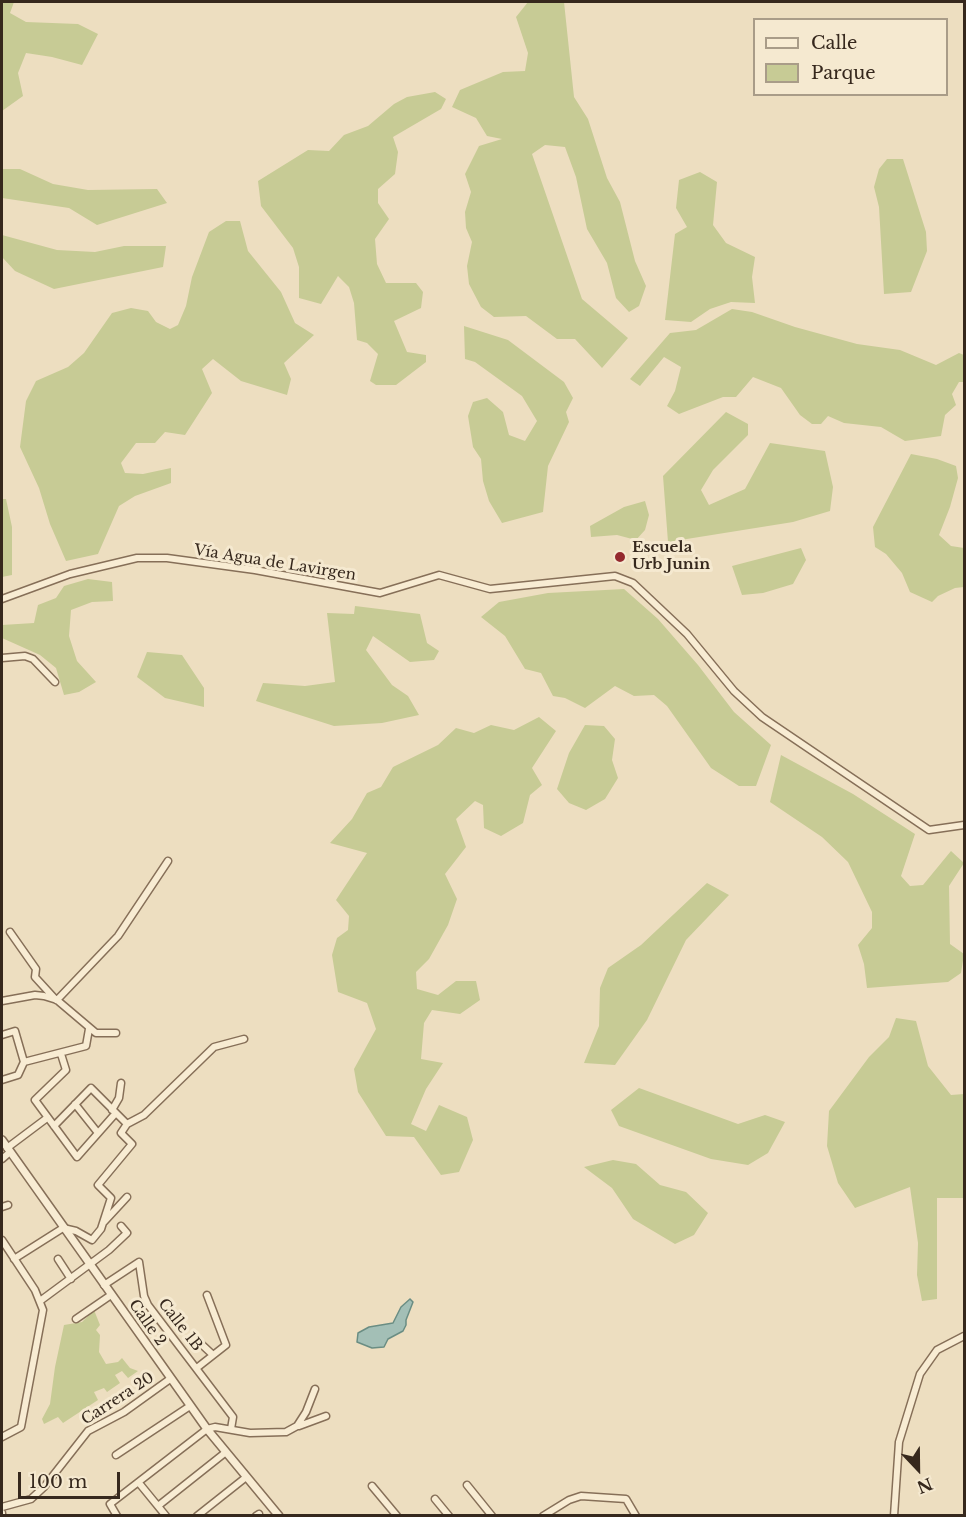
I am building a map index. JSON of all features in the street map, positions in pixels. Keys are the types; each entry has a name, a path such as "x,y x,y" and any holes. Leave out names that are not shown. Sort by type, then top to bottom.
{"street":[{"name":"Vía Agua de Lavirgen","path":"2,599 104,564 137,558 167,558 255,570 380,593 439,575 490,589 549,585 598,576 615,576 633,583 687,634 734,691 762,717 929,830 964,825"},
{"path":"2,658 25,656 33,659 55,682"},
{"path":"57,1000 118,936 168,861"},
{"path":"10,932 36,969 35,977 57,1000 96,1033 116,1033"},
{"path":"2,1001 35,995 57,1000"},
{"path":"24,1062 86,1046 89,1029"},
{"path":"2,1035 15,1031 24,1062 18,1075 2,1080"},
{"path":"102,1224 111,1198 98,1185 132,1144 121,1133 127,1124 144,1116 214,1047 244,1039"},
{"path":"61,1054 66,1070 35,1100 77,1157 113,1112 119,1098 121,1083"},
{"path":"54,1126 91,1088 127,1124"},
{"path":"75,1104 98,1133"},
{"path":"2,1159 9,1150 47,1118"},
{"name":"Calle 2","path":"2,1140 170,1379 245,1478 279,1515"},
{"path":"14,1259 63,1228 76,1231 92,1240 102,1224 127,1197"},
{"path":"40,1301 91,1266 127,1233 121,1226"},
{"path":"2,1240 40,1301 42,1324 21,1427 2,1437"},
{"path":"58,1259 71,1279"},
{"name":"Calle 1B","path":"104,1285 139,1262 144,1296 148,1305 198,1367"},
{"path":"76,1319 111,1295"},
{"path":"207,1295 226,1345 198,1367 233,1418 231,1429"},
{"path":"894,1515 899,1442 920,1374 937,1350 964,1336"},
{"path":"198,1341 213,1355"},
{"name":"Carrera 20","path":"2,1507 31,1499 44,1487 88,1431 124,1412 170,1379"},
{"path":"297,1426 306,1412 315,1389"},
{"path":"116,1455 190,1406"},
{"path":"117,1515 110,1504 207,1429 215,1426 276,1434 327,1416"},
{"path":"158,1506 226,1452"},
{"path":"197,1515 245,1478"},
{"path":"139,1482 166,1515"},
{"path":"467,1485 492,1515"},
{"path":"372,1486 397,1515"},
{"path":"543,1515 581,1496 626,1499 636,1515"},
{"path":"435,1499 449,1515"}],"green space":[{"path":"2,2 14,2 10,13 26,22 78,24 98,34 82,65 26,53 18,73 23,96 2,111"},
{"path":"528,2 564,2 574,97 588,119 607,178 620,202 635,261 646,286 639,306 629,312 616,298 607,263 587,229 576,177 565,147 545,145 532,154 582,299 628,338 602,368 575,339 557,339 526,316 494,317 481,307 469,284 467,266 472,242 466,228 465,212 471,192 465,174 479,146 502,139 487,136 476,118 452,107 460,90 503,72 525,71 528,53 516,17"},
{"path":"435,92 446,99 441,109 393,137 398,152 395,174 378,189 378,203 389,219 375,239 377,264 386,283 416,283 423,292 421,308 394,321 407,352 426,355 426,362 396,385 376,385 370,381 378,354 367,343 357,340 354,303 349,287 338,276 321,304 299,298 299,267 293,248 261,206 258,181 308,150 329,151 344,135 368,126 394,104 407,97"},
{"path":"887,159 903,159 926,232 927,251 911,292 884,294 879,207 874,187 879,169"},
{"path":"2,169 20,169 53,184 88,190 157,189 167,203 97,225 69,208 2,198"},
{"path":"700,172 717,182 713,225 726,243 755,257 752,277 755,303 731,302 710,309 691,322 665,320 675,234 687,227 676,208 679,180"},
{"path":"226,221 240,221 248,251 281,292 295,323 314,335 284,363 291,379 287,395 241,381 213,359 202,369 212,393 185,435 165,432 155,443 136,443 121,463 125,473 143,474 171,468 171,483 135,496 119,506 98,554 66,561 50,524 39,488 20,447 26,401 36,381 68,367 84,353 112,313 131,308 148,311 156,322 170,329 178,325 186,306 192,277 209,232"},
{"path":"2,235 57,250 95,252 124,246 166,246 163,267 54,289 15,271 2,257"},
{"path":"732,309 752,312 795,327 857,344 900,350 936,365 959,353 964,355 964,382 959,382 952,394 956,405 945,415 941,436 905,441 881,427 844,423 828,416 821,424 812,424 800,415 781,388 753,377 736,397 723,397 679,414 667,406 675,391 681,367 664,357 640,386 630,379 670,333 696,330"},
{"path":"464,326 508,340 564,382 573,398 566,412 569,422 548,466 543,512 502,523 489,501 483,481 481,459 473,447 468,416 473,402 487,398 503,412 509,435 525,441 537,421 522,396 475,362 465,359"},
{"path":"726,412 748,424 748,435 713,470 701,490 709,505 745,489 770,443 825,451 833,487 830,511 793,522 668,542 663,476"},
{"path":"911,454 937,459 956,466 958,478 939,535 951,546 964,548 964,587 955,588 938,596 932,602 910,592 902,573 886,554 875,547 873,527"},
{"path":"2,499 6,499 12,527 12,575 2,577"},
{"path":"645,501 649,515 645,530 636,540 617,535 591,537 590,526 624,507"},
{"path":"801,548 806,560 793,584 763,593 742,595 732,566"},
{"path":"88,579 112,582 113,601 92,602 71,610 69,636 77,661 96,682 79,692 64,695 56,668 40,655 2,638 2,625 34,623 38,605 56,598 64,586"},
{"path":"624,589 658,619 698,665 734,712 771,745 756,786 739,786 711,768 667,706 654,695 634,696 615,686 585,708 565,698 553,696 541,673 525,669 505,636 481,617 499,602 548,593"},
{"path":"355,606 420,614 427,643 439,651 434,660 410,662 373,636 366,650 392,685 408,696 419,715 382,723 334,726 256,701 263,683 305,686 335,682 327,613 354,614"},
{"path":"147,652 182,655 204,688 204,707 165,698 137,677"},
{"path":"539,717 556,731 532,768 542,785 530,795 523,823 501,836 484,828 483,805 475,801 456,819 466,847 445,874 457,899 448,925 429,959 416,972 417,989 438,995 456,981 476,981 480,1000 460,1014 432,1010 424,1023 421,1059 443,1063 426,1089 411,1124 426,1131 439,1105 467,1117 473,1140 459,1172 441,1175 414,1137 386,1136 358,1092 354,1069 376,1029 367,1003 338,992 332,955 337,938 348,930 349,916 336,900 367,853 330,843 352,819 367,793 381,787 393,767 438,745 456,728 474,733 491,725 514,730"},
{"path":"585,725 604,726 615,739 612,760 618,778 605,799 586,810 569,803 557,789 569,753"},
{"path":"781,755 853,794 915,834 901,876 910,886 923,885 951,851 964,863 949,886 950,944 964,954 961,973 948,982 867,988 864,964 858,945 872,928 872,912 848,862 822,837 770,802"},
{"path":"707,883 729,895 686,940 647,1020 615,1065 584,1063 599,1026 600,988 608,968 641,945"},
{"path":"896,1018 916,1021 928,1066 951,1095 964,1094 964,1198 937,1198 937,1299 922,1301 917,1275 918,1243 910,1187 855,1208 838,1183 827,1146 829,1111 869,1057 889,1037"},
{"path":"639,1088 738,1124 765,1115 785,1122 768,1153 748,1165 711,1159 619,1126 611,1110"},
{"path":"613,1160 636,1164 660,1185 686,1192 708,1213 694,1235 675,1244 633,1219 612,1188 584,1167"},
{"path":"94,1310 100,1325 96,1330 100,1335 99,1352 106,1364 118,1362 122,1358 130,1368 138,1371 128,1378 122,1371 115,1375 120,1383 107,1392 104,1388 94,1392 98,1400 63,1423 58,1417 44,1424 42,1419 50,1404 64,1325 82,1322"}],"water":[{"path":"410,1299 413,1302 403,1331 388,1339 384,1347 372,1348 357,1342 358,1333 369,1327 393,1323 401,1307"}],"place":[{"name":"Escuela Urb Junin","path":"620,557"}]}
